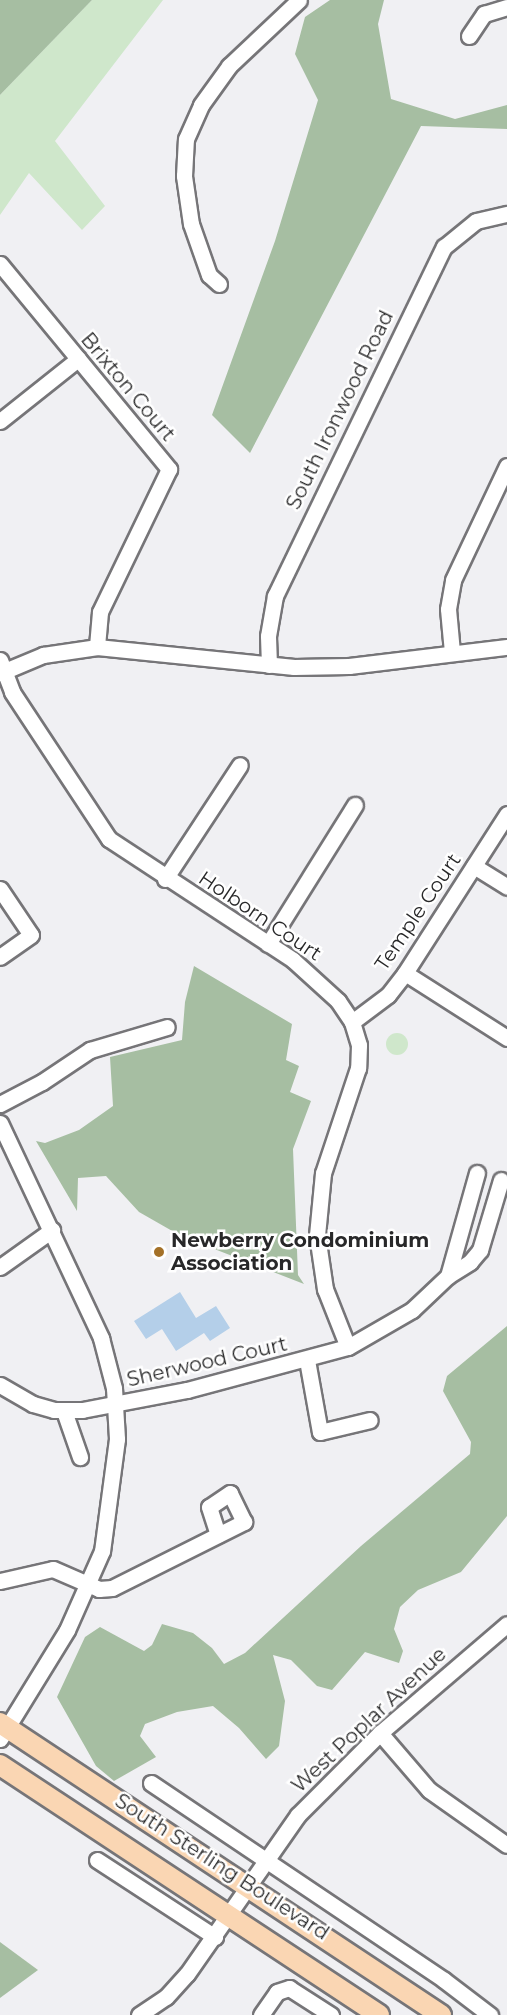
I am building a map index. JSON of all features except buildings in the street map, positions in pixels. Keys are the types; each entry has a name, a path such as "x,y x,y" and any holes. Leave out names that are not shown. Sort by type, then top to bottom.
{"main road":[{"name":"South Sterling Boulevard","path":"2,1730 251,1886 441,2015"},
{"name":"South Sterling Boulevard","path":"0,1765 379,2015"}],"street":[{"path":"219,284 209,275 191,224 184,177 186,139 201,105 229,66 299,0"},
{"path":"469,36 484,14 507,7"},
{"name":"South Ironwood Road","path":"269,665 268,636 275,596 444,247 476,222 507,214"},
{"name":"Brixton Court","path":"0,264 169,469 100,612 97,647"},
{"path":"0,421 78,359"},
{"path":"452,652 448,609 453,580 507,466"},
{"path":"1,668 43,655 97,647 269,665 349,666 507,647"},
{"name":"Holborn Court","path":"1,668 12,692 109,839 165,879 268,944 317,980 352,1022 359,1045 358,1068 323,1173 317,1234 325,1289 348,1347"},
{"path":"165,879 240,765"},
{"path":"268,944 355,805"},
{"name":"Temple Court","path":"352,1022 388,995 405,973 507,814"},
{"path":"474,866 507,887"},
{"path":"0,889 31,935 0,957"},
{"path":"405,973 507,1038"},
{"path":"0,1104 29,1090 90,1050 167,1027"},
{"path":"0,1123 101,1338 116,1404 109,1523 88,1585 67,1630 2,1730"},
{"path":"448,1276 477,1173"},
{"name":"Sherwood Court","path":"64,1411 116,1404 307,1360 348,1347 412,1310 448,1276 470,1262 480,1250 501,1180"},
{"path":"0,1267 52,1230"},
{"name":"Sherwood Court","path":"307,1360 320,1432 370,1420"},
{"path":"0,1385 26,1401 64,1411 80,1457"},
{"path":"0,1581 53,1569 70,1574 88,1585 112,1588 218,1535"},
{"name":"West Poplar Avenue","path":"139,2015 176,1987 215,1937 298,1815 380,1733 507,1624"},
{"path":"380,1733 429,1790 507,1845"},
{"name":"South Sterling Boulevard","path":"151,1783 267,1860 490,2015"},
{"path":"97,1860 215,1937"},
{"path":"261,2015 277,1992 289,1988 331,2015"}],"green space":[{"path":"0,0 92,0 0,95"},
{"path":"92,0 163,0 55,141 105,206 82,230 29,173 0,215 0,95"},
{"path":"330,0 384,0 378,24 391,99 455,119 507,105 507,129 421,126 250,453 212,415 275,241 318,100 295,54 305,17"},
{"path":"194,966 292,1024 286,1060 299,1066 290,1092 311,1101 293,1149 298,1275 304,1284 181,1236 139,1212 106,1176 78,1178 77,1211 36,1141 45,1143 79,1130 113,1106 110,1057 182,1040 185,1002"},
{"path":"397,1033 405,1036 408,1044 405,1052 397,1055 389,1052 386,1044 389,1036"},
{"path":"507,1326 507,1516 461,1572 418,1590 400,1607 394,1629 403,1651 399,1663 365,1652 332,1690 317,1686 291,1660 273,1655 285,1701 279,1746 266,1759 239,1728 213,1706 177,1712 145,1724 140,1736 156,1757 114,1781 96,1766 57,1697 85,1637 100,1627 144,1651 152,1645 162,1624 193,1633 212,1648 224,1664 245,1653 361,1546 470,1454 471,1442 443,1391 447,1376"},
{"path":"0,1942 38,1970 0,1998"}],"water":[{"path":"180,1292 196,1318 216,1306 230,1328 210,1341 204,1333 176,1351 162,1329 146,1339 134,1321"}],"place":[{"name":"Newberry Condominium Association","path":"159,1252"}]}
